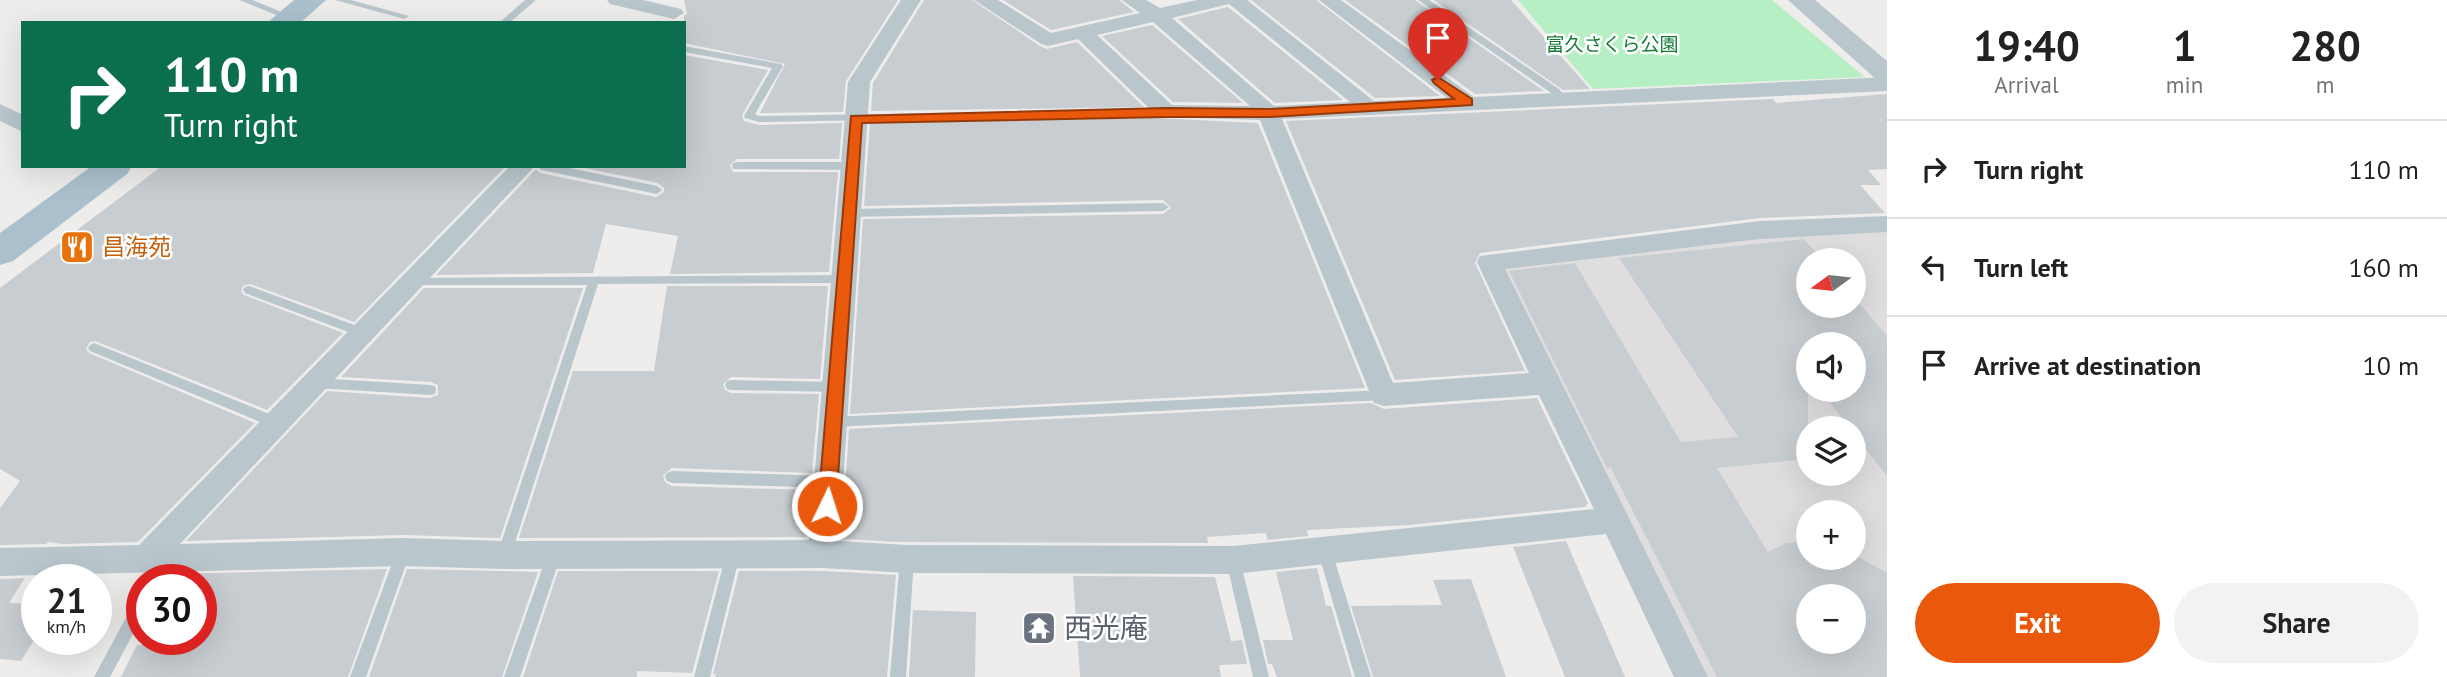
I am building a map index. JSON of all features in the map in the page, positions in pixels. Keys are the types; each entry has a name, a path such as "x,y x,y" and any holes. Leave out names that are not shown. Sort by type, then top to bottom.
{"main road":[{"path":"293,21 312,0"},
{"path":"293,21 340,0"},
{"path":"0,226 97,169"},
{"path":"0,252 97,169"}],"street":[{"path":"617,0 675,12"},
{"path":"823,554 859,82 911,0"},
{"path":"984,0 1048,40 1223,0"},
{"path":"1132,0 1157,15 1268,113 1384,395 1548,383"},
{"path":"1235,0 1368,108"},
{"path":"1329,0 1467,102"},
{"path":"1800,0 1887,75"},
{"path":"1083,33 1166,112 1268,113 1887,84"},
{"path":"0,111 21,124"},
{"path":"155,564 277,423 522,168"},
{"path":"1690,677 1489,262 1760,229 1887,224"},
{"path":"0,562 155,564 403,552 505,555 823,554 906,559 1233,560 1614,520"}],"lane":[{"path":"244,0 293,21"},
{"path":"340,0 404,16"},
{"path":"505,21 531,0"},
{"path":"1423,0 1562,98"},
{"path":"686,49 778,66 749,117 856,119 1166,112"},
{"path":"737,166 852,166"},
{"path":"551,168 657,190"},
{"path":"849,213 1163,206"},
{"path":"414,281 844,279"},
{"path":"505,555 594,280"},
{"path":"249,290 365,333"},
{"path":"94,348 277,423"},
{"path":"316,383 430,390"},
{"path":"731,385 836,387"},
{"path":"833,422 1384,395"},
{"path":"672,477 829,482"},
{"path":"358,677 403,552"},
{"path":"1325,552 1363,677"},
{"path":"702,677 733,554"},
{"path":"512,677 554,555"},
{"path":"898,677 906,559"},
{"path":"1233,560 1261,677"},
{"path":"102,677 126,632"}],"shaded area":[{"path":"1887,230 1887,677 1706,677 1504,272 1507,267 1705,239"}],"green space":[{"name":"富久さくら公園","path":"1518,0 1772,0 1865,77 1593,89"}],"building":[{"path":"684,0 898,0 846,81 843,112 760,113 785,64 686,43 684,16 687,14"},
{"path":"924,0 972,0 1047,49 1077,42 1144,107 871,111 873,83"},
{"path":"1003,0 1119,0 1134,12 1051,30"},
{"path":"1251,0 1316,0 1440,96 1375,98"},
{"path":"1345,0 1415,0 1544,91 1475,94"},
{"path":"1434,0 1511,0 1590,89 1563,90"},
{"path":"1228,7 1343,100 1275,103 1178,19"},
{"path":"1152,25 1243,103 1173,102 1102,36"},
{"path":"686,55 768,70 742,115 744,121 759,125 842,123 839,159 737,159 730,165 733,172 838,172 829,272 670,274 678,236 606,224 593,273 436,275 536,169 540,173 656,197 664,192 664,188 658,183 584,168 686,168"},
{"path":"1887,94 1887,169 1868,170 1881,185 1860,185 1885,213 1760,218 1480,253 1475,263 1525,371 1395,380 1286,121 1773,99 1776,103"},
{"path":"1155,118 1258,123 1365,388 850,414 863,219 1163,214 1171,208 1163,200 864,206 870,123"},
{"path":"159,168 504,168 354,322 250,284 243,286 241,291 244,295 343,333 267,410 95,341 89,343 86,349 89,353 255,423 138,542 0,545 0,508 20,481 0,469 0,288"},
{"path":"1804,239 1812,248 1796,248 1796,318 1866,318 1866,311 1887,336 1887,476 1866,449 1866,416 1840,416 1829,402 1866,402 1866,332 1796,332 1796,402 1808,402 1808,416 1796,416 1796,460 1717,468 1768,552 1786,543 1796,543 1796,570 1866,570 1866,561 1887,573 1887,677 1717,677 1610,466 1608,470 1509,271 1575,263 1681,442 1738,437 1619,258"},
{"path":"667,286 828,286 820,379 731,377 723,384 725,390 731,393 819,394 812,473 672,468 663,476 665,482 672,486 811,490 807,537 519,538 573,371 654,371"},
{"path":"424,288 583,288 500,538 403,535 186,541 327,391 430,398 438,395 438,385 431,382 341,377"},
{"path":"1537,398 1588,503 1585,507 1409,525 1307,530 1308,536 1267,540 1266,533 1207,537 1208,543 899,542 842,539 849,429 1371,403 1384,409"},
{"path":"1566,541 1625,677 1565,677 1513,547"},
{"path":"1317,568 1326,606 1331,606 1352,677 1277,677 1272,664 1268,664 1263,640 1293,640 1276,572"},
{"path":"387,569 348,677 121,677 132,655 217,655 217,573"},
{"path":"407,569 538,572 502,677 369,677"},
{"path":"558,571 719,571 692,673 637,671 637,677 523,677"},
{"path":"739,571 823,571 896,575 887,677 715,677 716,674 713,674"},
{"path":"1073,576 1215,577 1231,641 1242,640 1247,664 1219,665 1221,677 1080,677"},
{"path":"21,578 21,584 9,603 21,603 21,655 25,655 21,661 0,659 0,579"},
{"path":"1471,579 1506,677 1373,677 1351,606 1442,605 1433,580"},
{"path":"913,610 976,612 975,677 909,677"}],"place":[{"name":"昌海苑","path":"77,247"},
{"name":"西光庵","path":"1039,628"}],"route":[{"path":"827,506 856,119 1166,112 1268,113 1467,102 1438,80"}]}
